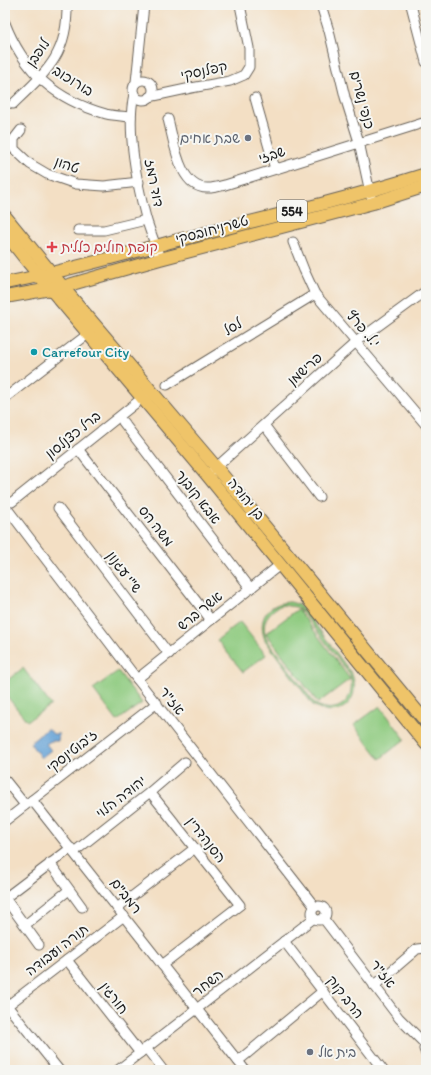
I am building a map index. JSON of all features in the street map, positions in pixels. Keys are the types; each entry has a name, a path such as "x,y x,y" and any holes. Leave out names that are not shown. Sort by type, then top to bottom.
{"main road":[{"name":"טשרניחובסקי","path":"5,297 56,288 160,259 371,197 426,174"},
{"name":"טשרניחובסקי","path":"5,283 71,269 156,246 426,186"},
{"path":"5,216 32,259"},
{"path":"5,233 32,259 71,269"},
{"path":"24,279 32,259"},
{"name":"בן יהודה","path":"32,259 426,722"},
{"path":"34,291 68,301 71,291 75,285 80,282"},
{"name":"בן יהודה","path":"68,301 88,334 146,393"},
{"name":"בן יהודה","path":"212,471 281,564 426,744"}],"street":[{"path":"141,81 139,62 144,5"},
{"name":"קפלנסקי","path":"144,95 169,93 230,81 244,75 249,67 249,53 240,5"},
{"name":"כנפי נשרים","path":"321,5 359,142 371,197"},
{"path":"410,5 426,62"},
{"name":"לופבן","path":"13,104 40,77 53,62 60,50 64,37 67,7"},
{"name":"בורוכוב","path":"5,23 28,64 40,77 58,91 87,108 108,114 132,113"},
{"path":"132,113 144,95 150,83 141,81 133,86 144,95"},
{"path":"255,98 274,169"},
{"name":"דוד רמז","path":"132,113 134,162 146,220 160,259"},
{"name":"שבזי","path":"168,119 182,170 189,180 199,186 209,188 225,185 426,122"},
{"name":"טהון","path":"21,130 14,139 14,149 30,164 47,174 76,184 104,186 139,182"},
{"path":"78,230 104,230 146,220"},
{"name":"י.ל. פרץ","path":"293,242 315,294 426,425"},
{"name":"פרישמן","path":"212,471 356,342 426,290"},
{"name":"לסל","path":"167,385 315,294"},
{"path":"5,398 88,334"},
{"name":"ברל כצנלסון","path":"8,506 146,393"},
{"name":"אבא קובנר","path":"123,422 251,589"},
{"path":"264,425 319,497"},
{"name":"משה הס","path":"78,449 211,620"},
{"name":"אז\"ר","path":"8,506 137,679 316,907 312,912 399,1018 425,1043"},
{"name":"ש\"י עגנון","path":"58,508 169,654"},
{"name":"אשר ברש","path":"137,679 281,564"},
{"name":"ז'בוטינסקי","path":"5,821 157,704"},
{"name":"יהודה הלוי","path":"5,898 50,863 72,850 150,792 185,762"},
{"name":"רמב\"ם","path":"5,780 29,803 72,850 245,1070"},
{"name":"הסנהדרין","path":"150,792 240,906 162,965"},
{"path":"117,908 195,848"},
{"path":"50,863 82,907"},
{"path":"25,925 69,890"},
{"path":"5,898 39,945"},
{"name":"תורה ועבודה","path":"6,1004 124,916"},
{"name":"השחר","path":"118,1070 284,941 318,918"},
{"name":"הרב קוק","path":"284,941 383,1070"},
{"path":"374,986 417,949 426,948"},
{"name":"חורגין","path":"67,960 143,1051 163,1070"},
{"path":"238,1061 322,991"},
{"path":"6,1004 59,1070"},
{"path":"425,1043 424,1049 426,1054"}],"green space":[{"path":"290,602 297,604 304,609 352,674 354,693 346,706 339,710 331,711 313,705 265,640 262,625 263,619 270,609 275,605","holes":["282,605 296,607 302,611 350,675 351,692 348,699 338,707 323,708 315,704 267,640 264,628 268,616"]},
{"path":"298,609 350,679 318,703 266,633"},
{"path":"240,622 266,655 243,672 217,640"},
{"path":"23,668 51,705 27,721 5,694 5,682"},
{"path":"118,671 142,703 117,721 93,689"},
{"path":"380,706 405,739 380,759 354,725"}],"water":[{"path":"48,728 53,734 59,734 58,741 51,741 46,744 51,750 41,758 30,743"}],"place":[{"name":"שבת אחים","path":"248,138"},
{"name":"קופת חולים כללית","path":"52,247"},
{"name":"Carrefour City","path":"34,352"},
{"name":"בית אל","path":"310,1052"}]}
